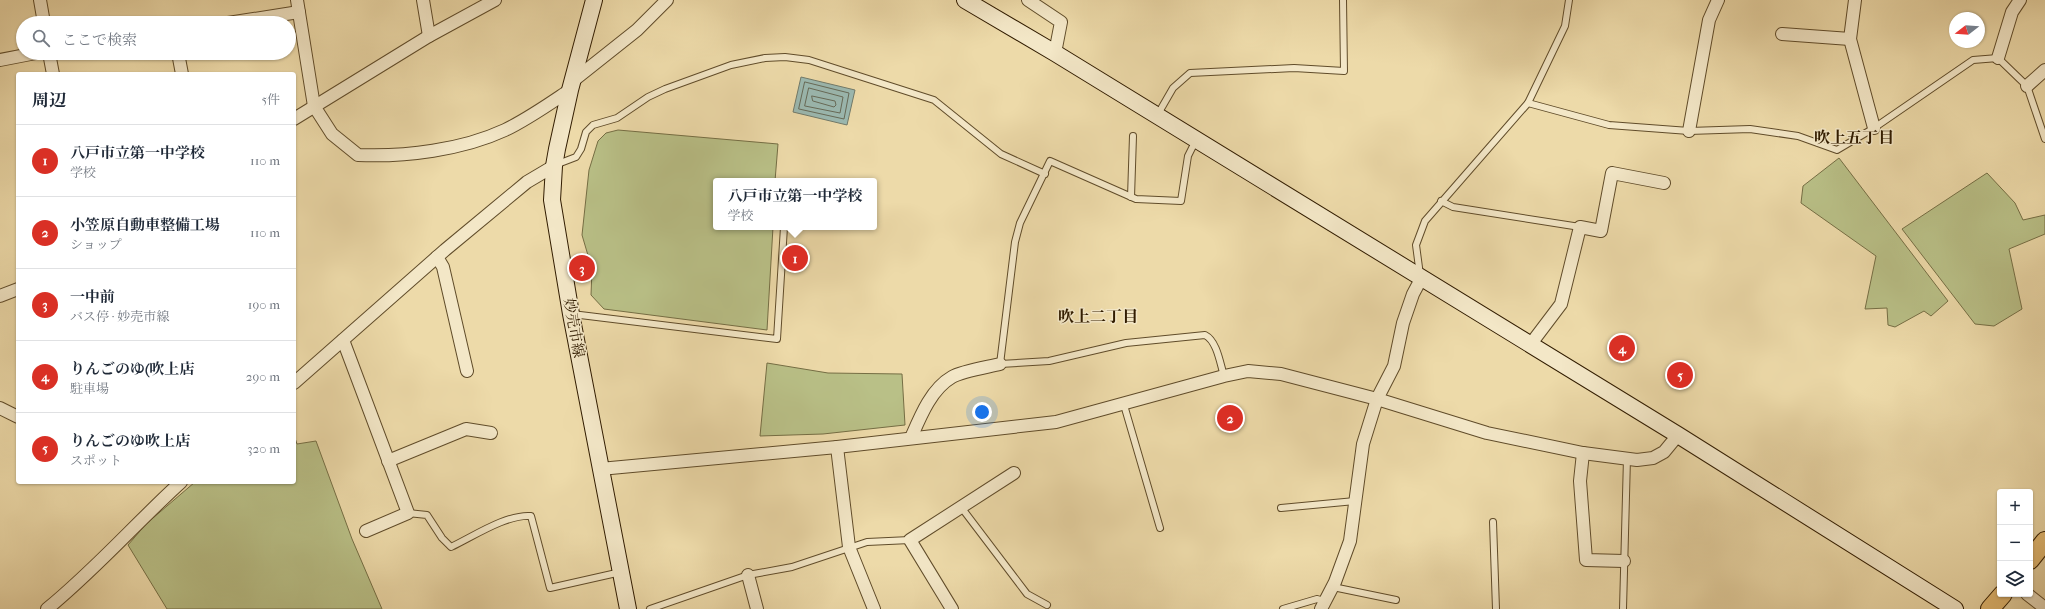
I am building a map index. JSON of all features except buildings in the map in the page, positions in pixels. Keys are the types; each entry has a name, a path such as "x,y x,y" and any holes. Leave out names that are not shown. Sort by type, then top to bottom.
{"main road":[{"path":"2033,556 2045,541"},
{"path":"1990,609 2000,597"}],"street":[{"path":"40,0 43,16"},
{"path":"423,0 429,36"},
{"path":"296,118 429,36 495,0"},
{"name":"妙売市線","path":"594,0 572,85 554,166 552,200 571,314 628,609"},
{"path":"257,16 298,6 314,106 332,134 358,155 370,155 431,151 457,146 504,130 535,113 572,85 637,30 667,0"},
{"path":"965,0 1055,53 1530,346 1678,435 1955,609"},
{"path":"1028,0 1061,22 1055,53"},
{"path":"1689,131 1709,20 1718,0"},
{"path":"1855,0 1850,39 1874,128"},
{"path":"1998,58 2012,12 2020,0"},
{"path":"1782,34 1850,39"},
{"path":"0,60 16,57"},
{"path":"50,60 53,72"},
{"path":"179,60 182,72"},
{"path":"2027,86 2045,70"},
{"path":"296,381 437,257 527,182 554,166"},
{"path":"1530,346 1561,304 1580,228 1601,231 1612,173 1664,183"},
{"path":"437,257 443,267 467,371"},
{"path":"1322,605 1333,586 1350,541 1363,444 1377,399 1394,366 1403,323 1413,294 1421,279"},
{"path":"0,296 16,290"},
{"path":"343,340 408,514 366,531"},
{"path":"911,438 920,417 930,401 952,377 1000,364"},
{"path":"600,469 837,447 1056,422 1124,405 1224,376 1248,371 1262,371 1281,374 1377,399 1488,433 1583,453 1637,460 1653,458 1664,452 1678,435"},
{"path":"0,408 16,416"},
{"path":"388,461 466,429 491,433"},
{"path":"837,447 849,547 874,609"},
{"path":"1583,453 1580,481 1586,560 1624,561"},
{"path":"952,609 910,540 1014,473"},
{"path":"47,609 70,590 120,543 177,484"},
{"path":"748,575 757,609"},
{"path":"2031,597 2045,608"}],"lane":[{"path":"1157,116 1173,88 1190,73 1294,68 1344,71 1343,0"},
{"path":"1421,279 1416,245 1425,221 1528,103 1564,26 1569,0"},
{"path":"554,166 576,156 581,149 586,132 593,125 617,118 648,97 665,89 731,65 765,58 785,57 809,60 934,100 1001,154 1045,174"},
{"path":"1528,103 1609,126 1689,131 1750,129 1798,136 1838,150 1874,128 1974,60 1998,58 2027,86 2045,139"},
{"path":"1131,197 1133,136"},
{"path":"1196,140 1188,156 1181,201 1136,199 1050,161 1020,223 1015,242 1000,364 1041,362 1126,343 1204,335 1210,338 1215,347 1224,376"},
{"path":"1441,201 1453,207 1580,228"},
{"path":"571,314 777,339 784,230"},
{"path":"1124,405 1160,528"},
{"path":"1623,609 1627,458"},
{"path":"1281,508 1355,502"},
{"path":"960,507 1027,594 1047,605"},
{"path":"408,514 427,515 442,538 451,547 521,515 531,516 550,588 621,572"},
{"path":"1493,522 1496,609"},
{"path":"650,609 748,575 792,567 867,542 910,540"},
{"path":"1333,586 1396,600"},
{"path":"1283,609 1317,599 1322,605"}],"green space":[{"path":"618,130 778,144 775,178 713,178 713,230 773,230 767,330 604,309 591,295 592,269 582,235 589,170 598,141 606,133"},
{"path":"1839,158 1948,301 1931,316 1924,311 1895,327 1888,325 1887,308 1865,309 1876,256 1801,203 1803,186"},
{"path":"1987,173 2015,203 2023,220 2045,215 2045,234 2009,249 2022,309 1994,326 1975,324 1902,229"},
{"path":"767,363 828,373 902,374 905,425 823,434 760,436"},
{"path":"296,441 297,444 316,441 352,539 382,609 167,609 128,545 146,524 193,484 296,484"}],"water":[{"path":"801,77 855,90 847,125 793,112"}],"place":[{"name":"八戸市立第一中学校","path":"795,258"},
{"name":"一中前","path":"582,268"},
{"name":"りんごのゆ(吹上店","path":"1622,348"},
{"name":"りんごのゆ吹上店","path":"1680,375"},
{"name":"小笠原自動車整備工場","path":"1230,418"}],"district":[{"name":"吹上五丁目","path":"1854,137"},
{"name":"吹上二丁目","path":"1098,316"}]}
